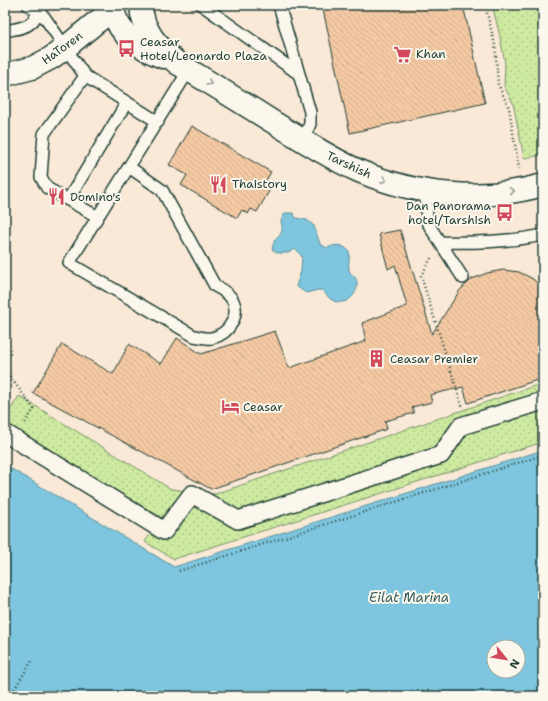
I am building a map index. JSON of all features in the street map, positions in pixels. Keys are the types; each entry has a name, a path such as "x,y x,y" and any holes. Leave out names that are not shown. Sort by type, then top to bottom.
{"street":[{"name":"Tarshish","path":"140,5 144,24 151,38 162,51 183,67 323,153 360,171 396,184 426,191 465,195 499,193 543,185"},
{"name":"Tarshish","path":"113,7 119,25 130,39 148,51 183,67"},
{"name":"HaToren","path":"5,75 32,68 51,58 113,7"},
{"path":"10,436 164,530 192,494 238,520 441,455 461,426 543,401"}],"lane":[{"path":"28,5 45,18 84,76 158,122"},
{"path":"202,5 299,74"},
{"path":"279,5 310,112 310,124 303,140"},
{"path":"5,31 27,26 34,22 39,12"},
{"path":"129,167 162,190 215,286 225,292 232,299 235,307 235,315 228,329 221,334 213,338 194,336 69,263 129,167 158,122 183,67"},
{"path":"84,76 44,134 41,177 47,188 98,217"},
{"path":"68,200 127,102"},
{"path":"426,191 427,221 463,278"},
{"path":"440,242 471,243 501,241 543,235"}],"path":[{"path":"485,5 495,45 498,84 510,108 522,190"},
{"path":"440,242 421,276 467,424"},
{"path":"5,370 34,409 10,436"},
{"path":"179,571 543,455"},
{"path":"10,696 33,659"}],"green space":[{"path":"492,5 543,5 543,155 524,158 513,103 504,86 505,63"},
{"path":"543,383 543,442 174,559 145,542 161,517 5,425 5,418 19,396 171,489 215,494"}],"water":[{"path":"285,213 293,213 296,218 307,220 314,226 320,244 327,248 336,245 341,246 349,251 349,270 356,279 357,287 356,292 347,301 334,301 322,290 306,293 296,286 301,271 302,257 296,249 288,253 277,253 272,249 275,239 282,232 281,221"},
{"name":"Eilat Marina","path":"543,450 543,696 5,696 5,465 174,567"}],"building":[{"name":"Khan","path":"322,5 463,5 485,103 350,133"},
{"path":"192,126 271,172 265,182 272,186 257,212 251,209 248,214 242,210 237,218 181,185 187,175 169,165"},
{"name":"Ceasar Premier","path":"400,230 432,334 460,290 472,279 487,273 503,270 519,272 533,279 543,289 543,378 468,403 463,387 430,395 432,402 412,407 414,413 385,421 387,429 211,489 33,393 62,344 113,374 129,344 161,364 177,338 201,354 275,331 289,368 366,341 362,323 407,306 395,265 388,269 379,234"}],"place":[{"name":"Ceasar Hotel/Leonardo Plaza","path":"127,49"},
{"name":"Khan","path":"403,54"},
{"name":"Thaistory","path":"219,184"},
{"name":"Domino's","path":"57,197"},
{"name":"Dan Panorama hotel/Tarshish","path":"504,213"},
{"name":"Ceasar Premier","path":"377,359"},
{"name":"Ceasar","path":"230,407"}]}
